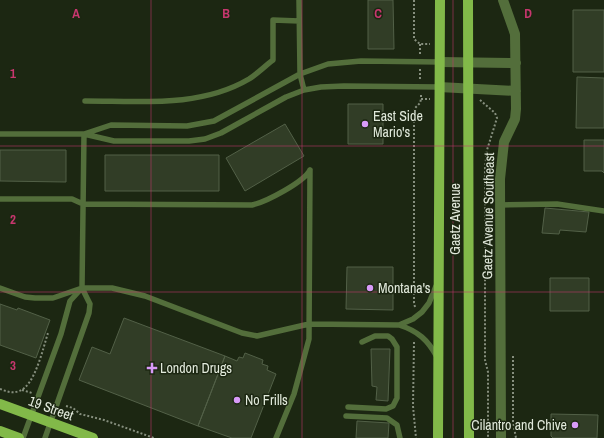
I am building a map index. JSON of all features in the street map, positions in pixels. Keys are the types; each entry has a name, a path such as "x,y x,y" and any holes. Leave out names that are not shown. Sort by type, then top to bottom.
{"main road":[{"name":"Gaetz Avenue","path":"438,438 440,276 440,0"},
{"name":"Gaetz Avenue","path":"468,0 469,438"},
{"name":"19 Street","path":"0,404 93,438"},
{"path":"0,431 20,438"}],"street":[{"name":"Gaetz Avenue Southeast","path":"501,438 499,205 502,153 507,133 515,119 516,91 515,34 503,0"},
{"path":"440,62 516,63"},
{"path":"439,87 468,90 516,91"}],"lane":[{"path":"299,0 300,74 304,90"},
{"path":"84,101 178,100 210,95 249,79 273,60 273,20 299,21"},
{"path":"84,134 111,125 201,125 228,114 300,74 316,67 343,62 440,62"},
{"path":"0,134 84,134 114,141 205,139 221,133 286,97 304,90 321,87 344,86 439,87"},
{"path":"45,438 87,321 90,304 82,288 84,134"},
{"path":"0,199 72,199 83,204 252,205 263,202 305,177 310,170 308,344 296,387 276,438"},
{"path":"499,205 558,204 604,211"},
{"path":"0,288 25,297 35,298 53,298 82,288 122,290 145,296 249,335 257,336 309,324 399,324 413,319 426,308 440,276"},
{"path":"23,438 61,334 70,301 82,288"},
{"path":"399,324 417,332 424,338 439,361"},
{"path":"348,407 386,409 393,406 397,398 397,347 395,343 388,336 375,336 362,342"},
{"path":"346,416 387,418 397,425 400,438"}],"path":[{"path":"414,0 414,39 420,44"},
{"path":"417,310 414,303 414,109 420,103 421,99"},
{"path":"481,100 495,113 497,118 489,141 485,163 485,360 488,372 488,438"},
{"path":"0,389 8,392 19,391 28,384 34,374 48,333"},
{"path":"416,438 413,400 414,343 417,337"},
{"path":"513,356 513,422 516,438"},
{"path":"73,408 80,414 104,420 154,438"}],"building":[{"path":"368,0 393,0 394,49 368,49"},
{"path":"573,10 604,10 604,72 573,72"},
{"path":"577,77 604,78 604,128 576,128"},
{"name":"East Side Mario's","path":"348,104 383,104 383,144 348,144"},
{"path":"285,124 304,156 245,191 226,158"},
{"path":"584,140 604,140 604,173 602,171 584,171"},
{"path":"0,150 66,150 66,182 0,181"},
{"path":"105,155 219,155 219,191 105,191"},
{"path":"545,208 589,212 586,232 560,230 559,234 542,233"},
{"name":"Montana's","path":"347,267 393,267 393,310 346,309"},
{"path":"550,278 589,278 589,311 550,311"},
{"path":"0,304 17,310 18,308 50,320 36,358 0,345"},
{"name":"London Drugs","path":"124,318 225,356 198,426 79,380 92,347 110,354"},
{"path":"371,349 390,349 388,401 376,400 377,387 372,386"},
{"name":"No Frills","path":"245,353 263,360 262,364 268,366 267,370 276,374 251,438 232,438 198,426 225,356 237,361 239,357 243,358"},
{"name":"Cilantro and Chive","path":"551,414 598,415 597,438 553,438 551,436"},
{"path":"357,421 389,423 388,438 356,438"}],"place":[{"name":"East Side Mario's","path":"365,124"},
{"name":"Montana's","path":"370,288"},
{"name":"London Drugs","path":"152,368"},
{"name":"No Frills","path":"237,400"},
{"name":"Cilantro and Chive","path":"575,425"}]}
